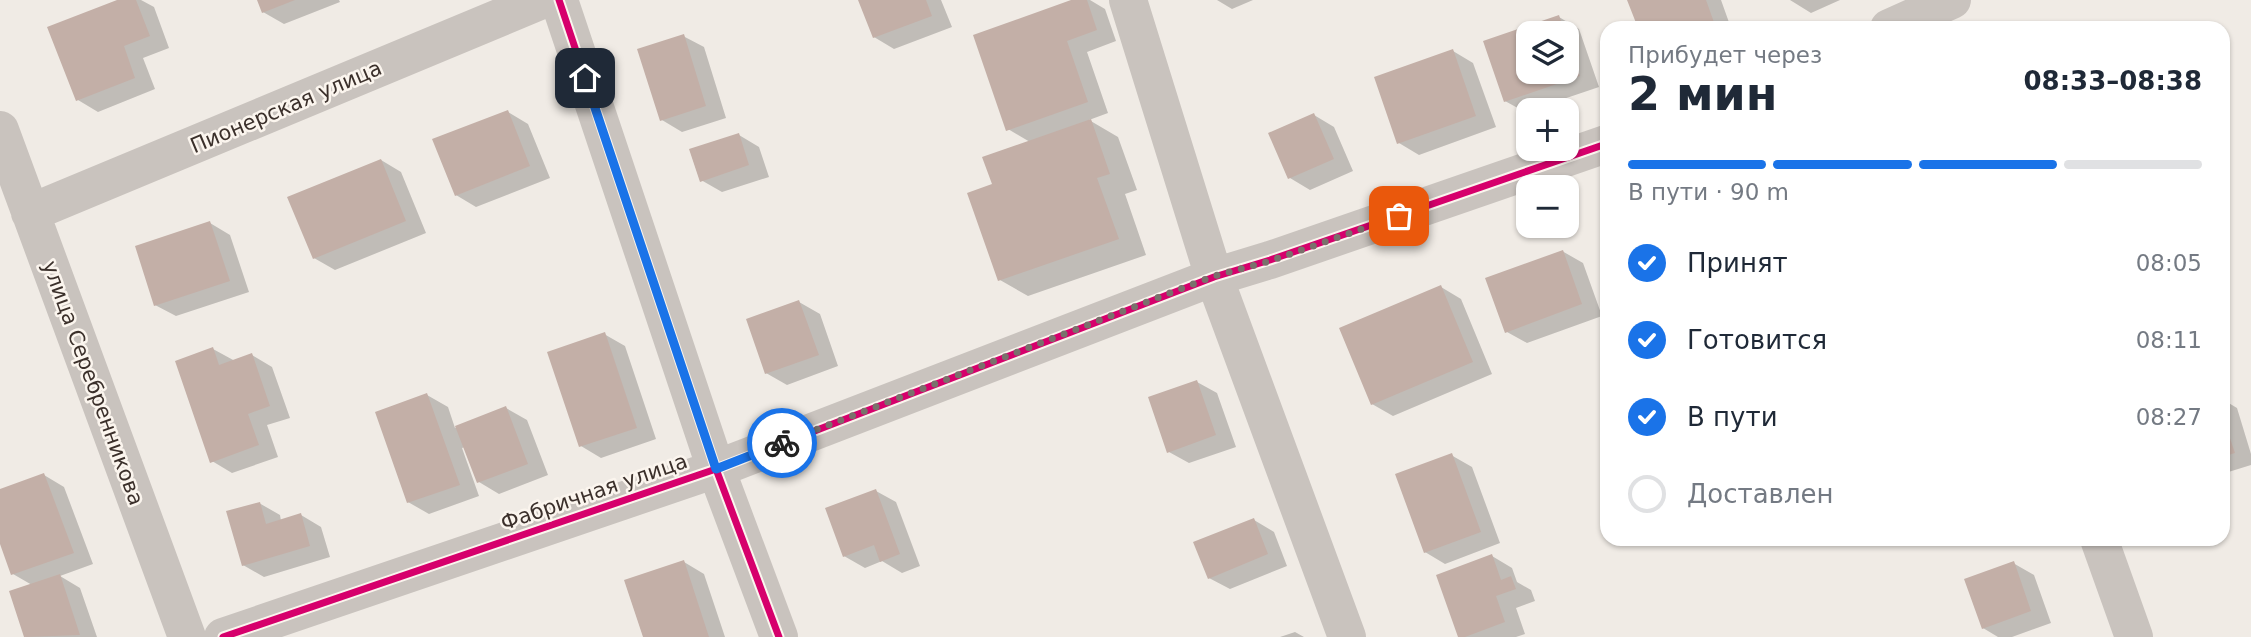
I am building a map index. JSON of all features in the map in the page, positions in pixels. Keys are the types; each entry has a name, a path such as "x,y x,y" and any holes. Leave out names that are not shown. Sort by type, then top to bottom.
{"street":[{"name":"Пионерская улица","path":"30,213 542,0"},
{"path":"559,0 716,469 779,637"},
{"path":"1128,0 1214,276 1347,637"},
{"path":"1907,21 1938,9"},
{"name":"улица Серебренникова","path":"0,130 187,637"},
{"name":"Фабричная улица","path":"223,637 716,469 1214,276 1270,261 1600,146"},
{"path":"2102,546 2134,637"}],"building":[{"path":"117,0 136,0 150,36 124,46 135,78 76,101 47,27"},
{"path":"257,0 295,0 262,13"},
{"path":"858,0 926,0 932,16 873,38"},
{"path":"1071,0 1087,0 1097,30 1067,41 1088,102 1006,131 973,35"},
{"path":"1627,0 1706,0 1714,21 1635,21"},
{"path":"1559,15 1561,21 1541,21"},
{"path":"1516,30 1516,84 1557,84 1504,102 1483,41"},
{"path":"684,34 706,106 660,121 637,49"},
{"path":"1453,49 1476,116 1397,144 1374,77"},
{"path":"508,110 530,166 455,196 432,139"},
{"path":"1314,113 1334,159 1288,179 1268,133"},
{"path":"1091,119 1110,174 1097,178 1119,239 998,281 967,193 992,184 982,157"},
{"path":"739,133 749,165 700,182 689,149"},
{"path":"381,159 406,221 313,259 287,197"},
{"path":"210,221 230,281 154,306 135,246"},
{"path":"1563,250 1582,304 1505,333 1485,278"},
{"path":"1441,285 1473,362 1371,405 1339,328"},
{"path":"799,300 819,355 765,374 746,319"},
{"path":"605,332 637,428 579,447 547,352"},
{"path":"213,347 219,365 252,353 270,406 248,414 259,445 210,463 175,361"},
{"path":"1197,380 1216,435 1167,453 1148,397"},
{"path":"427,393 460,485 407,503 375,412"},
{"path":"506,406 528,464 477,483 455,426"},
{"path":"2230,438 2235,453 2230,455"},
{"path":"1452,453 1481,532 1424,553 1395,474"},
{"path":"44,473 74,553 11,575 0,544 0,489"},
{"path":"876,489 900,554 880,562 874,545 843,557 825,508"},
{"path":"260,502 266,524 301,513 310,546 242,566 226,511"},
{"path":"1254,518 1268,554 1208,579 1193,542"},
{"path":"1492,554 1501,580 1511,576 1516,589 1496,596 1505,622 1465,637 1458,637 1436,575"},
{"path":"684,560 709,637 643,637 624,580"},
{"path":"2014,561 2031,611 1982,629 1964,579"},
{"path":"60,574 80,635 24,637 9,591"}],"cycle path":[{"path":"559,0 716,469 779,637"},
{"path":"223,637 716,469 1214,277 1600,146"}],"way so far":[{"path":"782,443 1214,276 1270,261 1399,216"}],"route":[{"path":"585,78 716,469 782,443"}]}
